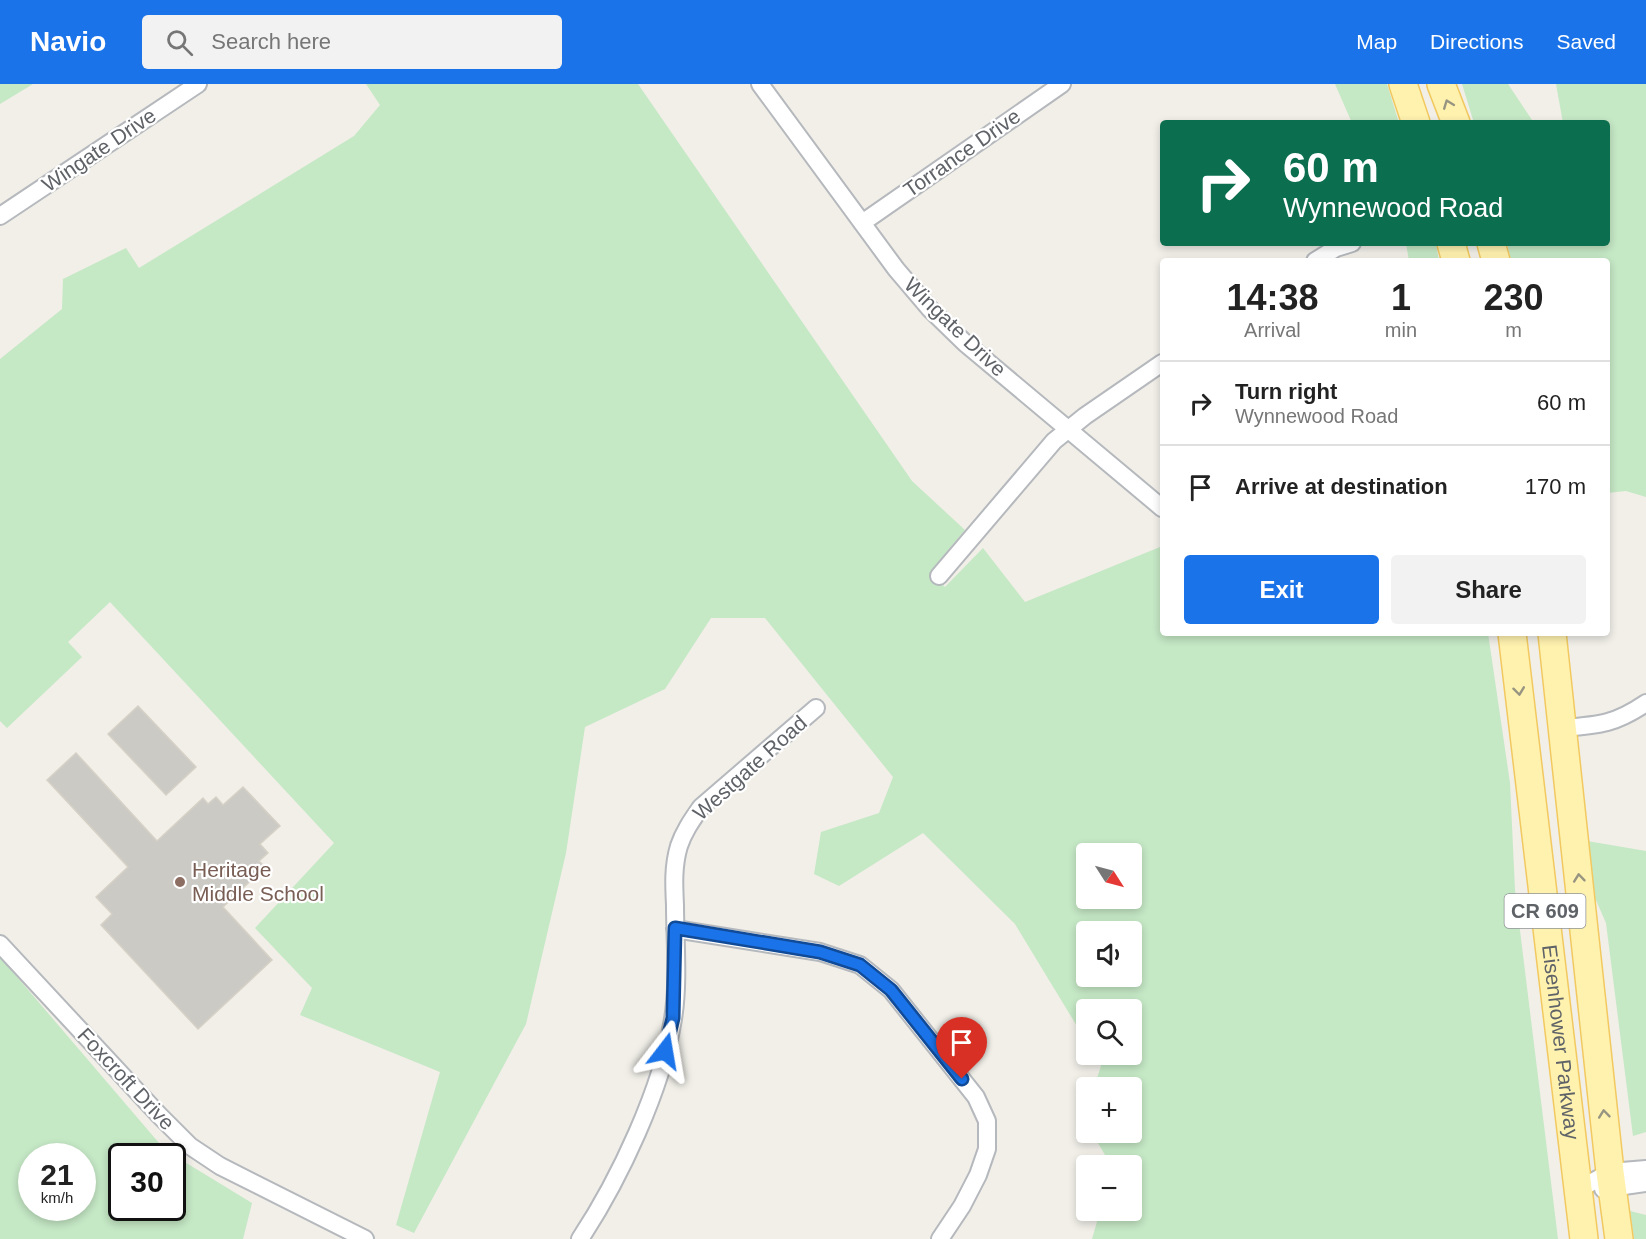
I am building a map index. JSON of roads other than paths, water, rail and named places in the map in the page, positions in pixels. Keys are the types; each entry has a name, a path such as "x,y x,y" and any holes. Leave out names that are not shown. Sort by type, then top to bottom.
{"main road":[{"path":"1403,84 1415,120"},
{"path":"1441,84 1455,120"},
{"name":"Eisenhower Parkway","path":"1512,636 1584,1239"},
{"name":"Eisenhower Parkway","path":"1552,636 1619,1239"}],"street":[{"name":"Wingate Drive","path":"0,216 198,84"},
{"name":"Wingate Drive","path":"760,84 896,269 930,309 965,343 1160,506"},
{"name":"Torrance Drive","path":"862,223 1062,84"},
{"path":"1320,258 1342,246"},
{"path":"939,576 1054,441 1160,364"},
{"path":"1563,728 1601,725 1616,721 1646,703"},
{"name":"Westgate Road","path":"580,1239 602,1205 644,1116 661,1068 673,1018 674,869 679,847 688,825 701,807 816,708"},
{"path":"675,928 820,952 860,965 891,990 976,1097 987,1121 987,1149 978,1175 962,1206 940,1239"},
{"name":"Foxcroft Drive","path":"0,944 190,1146 220,1167 365,1239"},
{"path":"1578,1190 1646,1169"},
{"path":"1611,1180 1646,1183"}],"place":[{"name":"Heritage Middle School","path":"180,882"}]}
